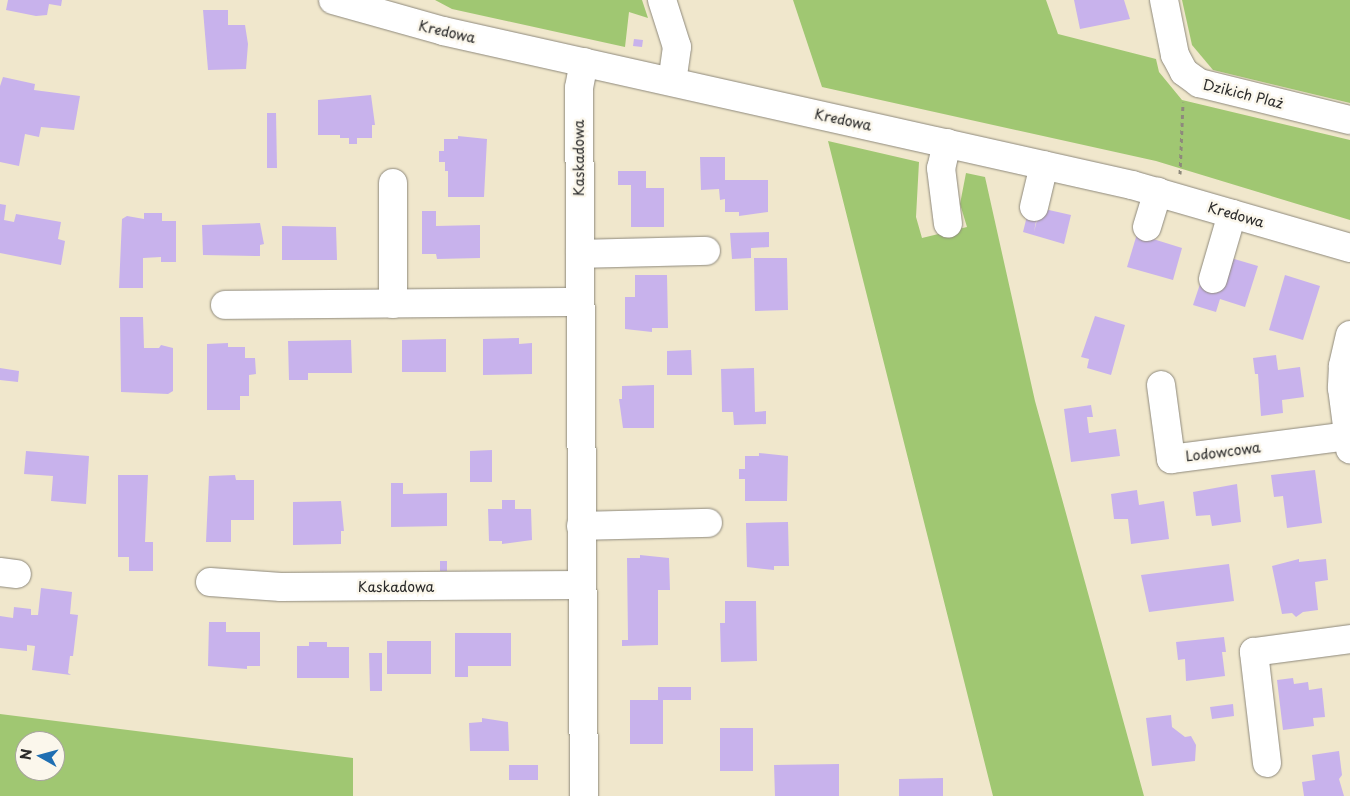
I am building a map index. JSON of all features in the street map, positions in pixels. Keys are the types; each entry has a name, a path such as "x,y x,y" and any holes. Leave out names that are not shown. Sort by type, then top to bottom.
{"street":[{"name":"Kredowa","path":"333,0 396,9 584,62 672,82 1044,165 1169,187 1232,214 1350,248"},
{"path":"662,0 677,47 672,82"},
{"path":"1164,0 1175,56 1184,72"},
{"name":"Kaskadowa","path":"584,62 579,88 581,585 584,796"},
{"name":"Dzikich Plaż","path":"1184,72 1199,84 1350,120"},
{"path":"946,143 941,168 948,224"},
{"path":"1034,207 1044,165"},
{"path":"393,183 393,304"},
{"path":"1147,227 1169,187"},
{"path":"1213,279 1232,214"},
{"path":"580,254 706,251"},
{"path":"225,305 580,302"},
{"name":"Lodowcowa","path":"1161,385 1171,459 1349,443 1342,373 1350,335"},
{"path":"581,526 708,523"},
{"name":"Kaskadowa","path":"210,582 291,587 581,585"},
{"path":"1267,764 1254,652 1350,639"}],"path":[{"path":"1169,187 1184,72"}],"green space":[{"path":"435,0 642,0 648,18 629,12 625,47 452,9"},
{"path":"793,0 1046,0 1058,34 1156,59 1159,72 1182,100 1350,140 1350,220 1156,161 822,87"},
{"path":"1182,0 1350,0 1350,103 1213,70 1192,45"},
{"path":"828,141 919,162 916,217 922,238 967,227 960,204 966,173 985,177 1035,401 1144,796 993,796"},
{"path":"0,714 353,758 353,796 0,796"}],"building":[{"path":"8,0 62,0 61,6 49,4 47,15 36,16 6,10"},
{"path":"1074,0 1124,0 1130,19 1080,29"},
{"path":"203,10 228,10 228,25 245,25 248,44 246,69 208,70"},
{"path":"634,39 643,40 642,47 633,46"},
{"path":"3,77 35,84 34,90 80,96 74,130 41,127 39,137 25,134 19,166 0,162 0,86"},
{"path":"371,95 375,125 372,125 372,138 357,138 357,144 349,144 349,138 340,138 340,135 318,135 318,100"},
{"path":"267,113 276,113 277,168 267,168"},
{"path":"458,136 487,139 484,197 448,197 448,171 445,171 445,162 439,162 439,151 444,151 444,139 458,139"},
{"path":"700,157 725,157 725,180 768,180 768,212 739,216 739,212 725,212 725,199 720,200 719,189 701,190"},
{"path":"618,171 646,171 646,188 664,188 664,227 631,227 631,185 618,185"},
{"path":"0,204 6,205 4,220 14,222 16,214 61,222 58,239 65,241 61,265 0,253"},
{"path":"1029,208 1038,210 1034,232 1040,208 1071,215 1064,244 1023,232"},
{"path":"422,211 436,211 436,226 480,225 480,258 437,259 436,254 422,254"},
{"path":"144,213 162,213 162,221 176,221 176,262 161,262 161,257 143,258 143,288 119,288 122,219 127,216 144,219"},
{"path":"260,223 264,244 260,245 260,256 203,255 202,225"},
{"path":"282,226 336,227 337,260 282,260"},
{"path":"769,232 769,247 751,248 751,258 732,259 730,233"},
{"path":"1137,234 1182,248 1173,280 1127,267"},
{"path":"754,258 787,258 788,310 755,311"},
{"path":"1231,258 1258,266 1245,307 1220,299 1216,312 1193,305 1202,278"},
{"path":"635,275 667,275 668,328 652,328 652,332 625,329 625,297 635,297"},
{"path":"1285,275 1320,286 1303,340 1269,330"},
{"path":"1095,316 1125,325 1111,375 1087,368 1089,359 1081,357"},
{"path":"120,317 143,317 144,348 159,348 161,345 173,348 173,391 168,394 121,392"},
{"path":"519,338 519,344 532,343 532,374 483,375 483,339"},
{"path":"446,339 446,372 402,372 402,340"},
{"path":"351,340 352,373 308,373 308,380 289,380 288,341"},
{"path":"228,343 228,347 245,347 245,358 255,358 256,374 249,375 249,396 240,396 240,410 207,410 207,344"},
{"path":"691,350 692,375 667,375 667,351"},
{"path":"1276,355 1278,370 1300,367 1304,397 1282,400 1283,413 1261,416 1258,374 1255,374 1253,358"},
{"path":"0,368 19,371 18,382 0,380"},
{"path":"754,368 755,412 766,411 766,424 734,425 733,412 722,412 721,369"},
{"path":"654,385 654,428 623,428 619,399 622,399 622,386"},
{"path":"1091,405 1093,417 1087,417 1089,433 1116,429 1120,456 1071,462 1064,409"},
{"path":"492,450 492,482 470,482 470,451"},
{"path":"26,451 89,456 86,504 51,501 53,476 24,474"},
{"path":"759,453 788,456 787,501 745,501 745,479 739,479 739,469 745,469 745,456 759,456"},
{"path":"1315,470 1322,523 1287,528 1283,496 1274,497 1271,475"},
{"path":"118,475 148,475 145,542 153,542 153,571 129,571 129,557 118,557"},
{"path":"235,475 236,480 254,480 254,520 231,520 231,542 206,542 209,476"},
{"path":"391,483 403,483 403,494 447,493 447,526 391,527"},
{"path":"1237,484 1241,522 1212,526 1210,515 1196,516 1193,492"},
{"path":"1137,490 1139,505 1164,501 1169,539 1131,544 1128,519 1114,519 1111,494"},
{"path":"502,500 515,500 515,509 531,509 532,540 502,544 502,541 489,541 488,509 502,509"},
{"path":"341,501 344,531 341,531 341,544 293,545 293,502"},
{"path":"788,522 789,566 774,566 774,570 747,567 746,523"},
{"path":"640,555 669,558 670,590 658,590 658,645 622,646 622,640 628,640 627,558 640,558"},
{"path":"1299,559 1299,562 1326,559 1328,580 1315,582 1318,610 1303,612 1296,617 1292,613 1282,614 1272,566"},
{"path":"440,561 447,561 447,571 440,571"},
{"path":"1229,564 1234,601 1149,612 1141,575"},
{"path":"41,588 72,592 70,614 78,615 73,656 70,656 68,673 71,675 32,670 35,646 27,645 27,651 0,648 0,616 13,618 14,607 31,609 31,615 38,615"},
{"path":"725,601 756,601 757,661 721,662 720,623 725,623"},
{"path":"209,622 226,622 226,632 260,632 260,666 247,666 247,669 208,666"},
{"path":"455,633 511,633 511,666 468,666 468,677 455,677"},
{"path":"1224,637 1226,652 1222,652 1225,676 1186,681 1185,659 1178,660 1176,642"},
{"path":"387,641 431,641 431,674 387,674"},
{"path":"309,642 327,642 327,647 349,647 349,678 297,678 297,646 309,646"},
{"path":"369,653 382,653 382,691 370,691"},
{"path":"1293,678 1294,684 1308,682 1309,690 1322,688 1325,717 1313,718 1314,726 1283,730 1277,680"},
{"path":"658,687 691,687 691,700 663,700 663,744 630,744 630,700 658,700"},
{"path":"1233,704 1234,716 1212,719 1210,707"},
{"path":"1171,715 1172,727 1185,737 1191,736 1196,745 1195,761 1152,766 1146,718"},
{"path":"482,718 508,722 509,751 470,751 469,723 482,722"},
{"path":"720,728 753,728 753,771 720,771"},
{"path":"1339,751 1342,775 1339,779 1344,796 1304,796 1302,782 1315,780 1312,755"},
{"path":"839,764 839,796 775,796 774,765"},
{"path":"509,765 538,765 538,780 509,780"},
{"path":"943,778 943,796 899,796 899,779"}]}
